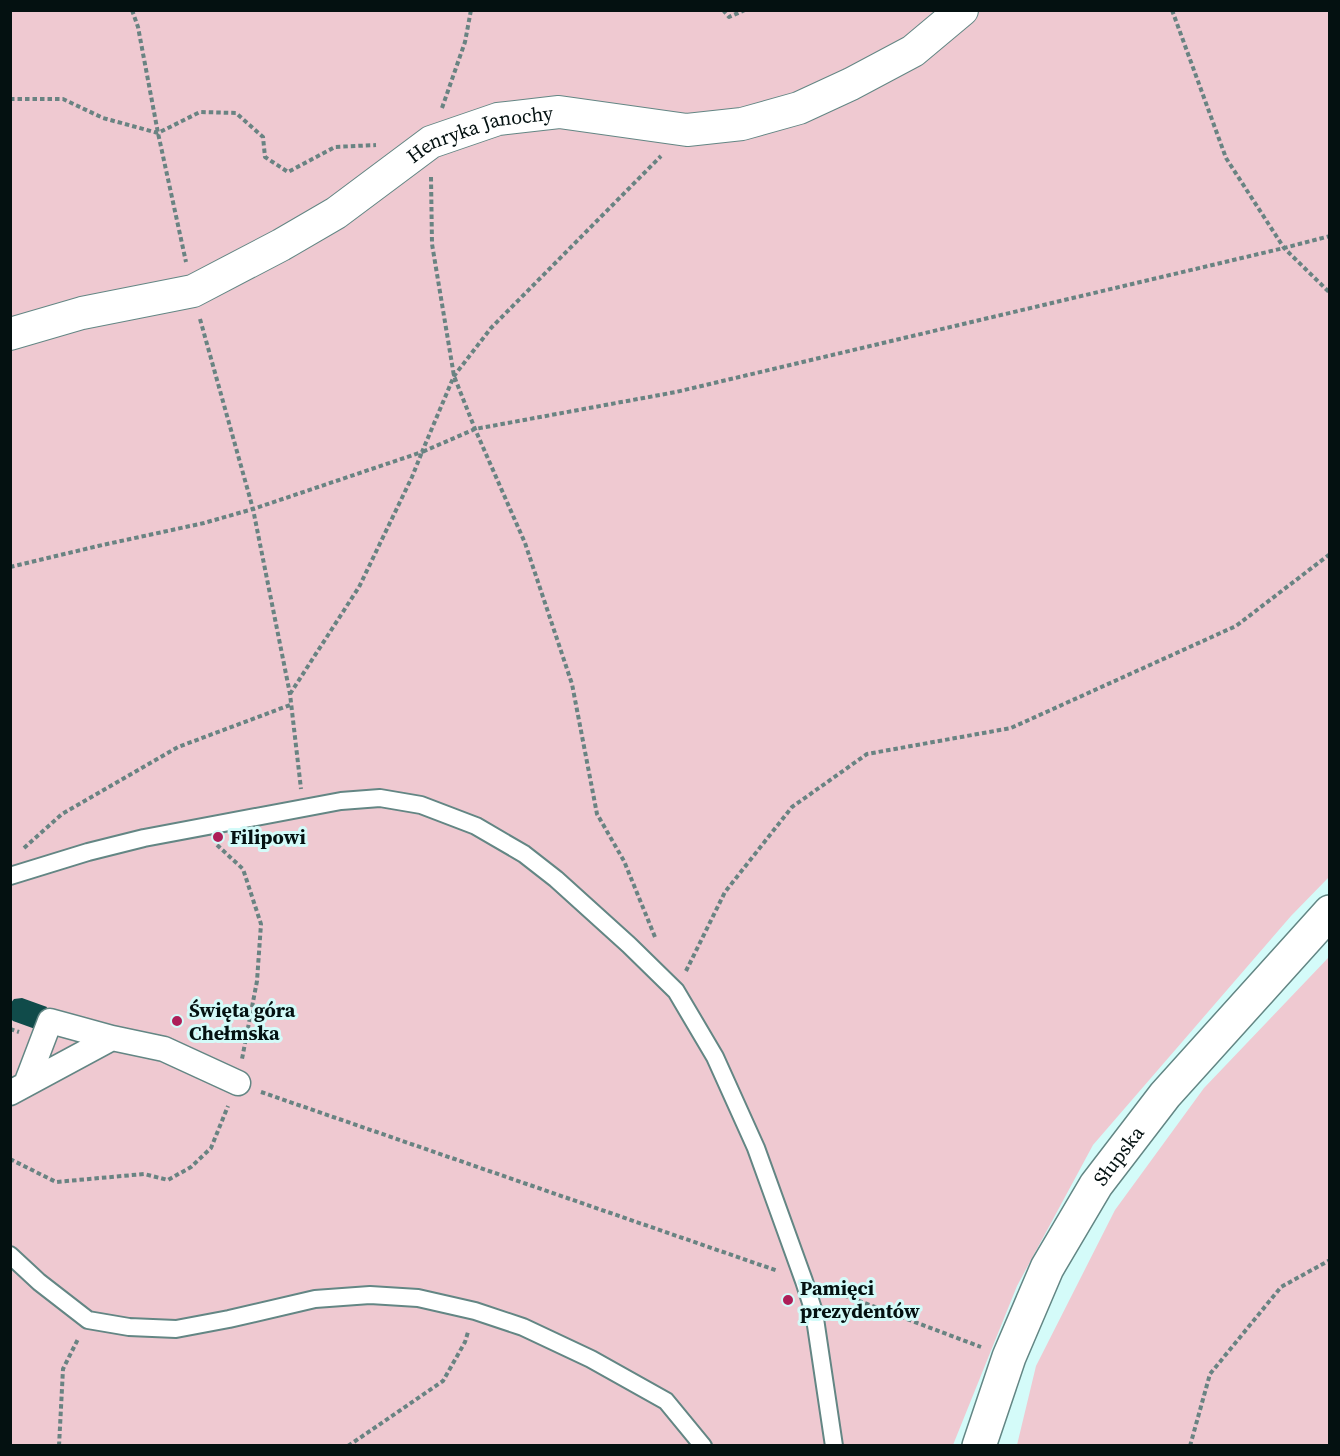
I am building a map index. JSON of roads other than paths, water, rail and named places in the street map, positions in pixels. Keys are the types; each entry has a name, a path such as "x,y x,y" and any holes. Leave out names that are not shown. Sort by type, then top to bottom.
{"street":[{"name":"Henryka Janochy","path":"10,334 82,313 193,291 336,213 431,142 498,119 559,112 687,130 742,124 799,108 851,84 913,51 962,10"},
{"name":"Słupska","path":"979,1446 1008,1357 1047,1268 1096,1185 1165,1095 1329,912"},
{"path":"18,1089 50,1021 164,1049 238,1083"},
{"path":"18,1089 112,1038"}],"lane":[{"path":"10,876 88,852 144,838 341,801 380,798 421,805 477,826 524,854 556,879 676,991 715,1057 756,1148 814,1312 834,1446"},
{"path":"10,1255 39,1282 88,1320 129,1327 176,1329 315,1299 370,1295 418,1298 475,1311 523,1327 581,1354 666,1401 703,1446"}],"place":[{"name":"Filipowi","path":"218,837"},
{"name":"Święta góra Chełmska","path":"177,1021"},
{"name":"Pamięci prezydentów","path":"788,1300"}]}
